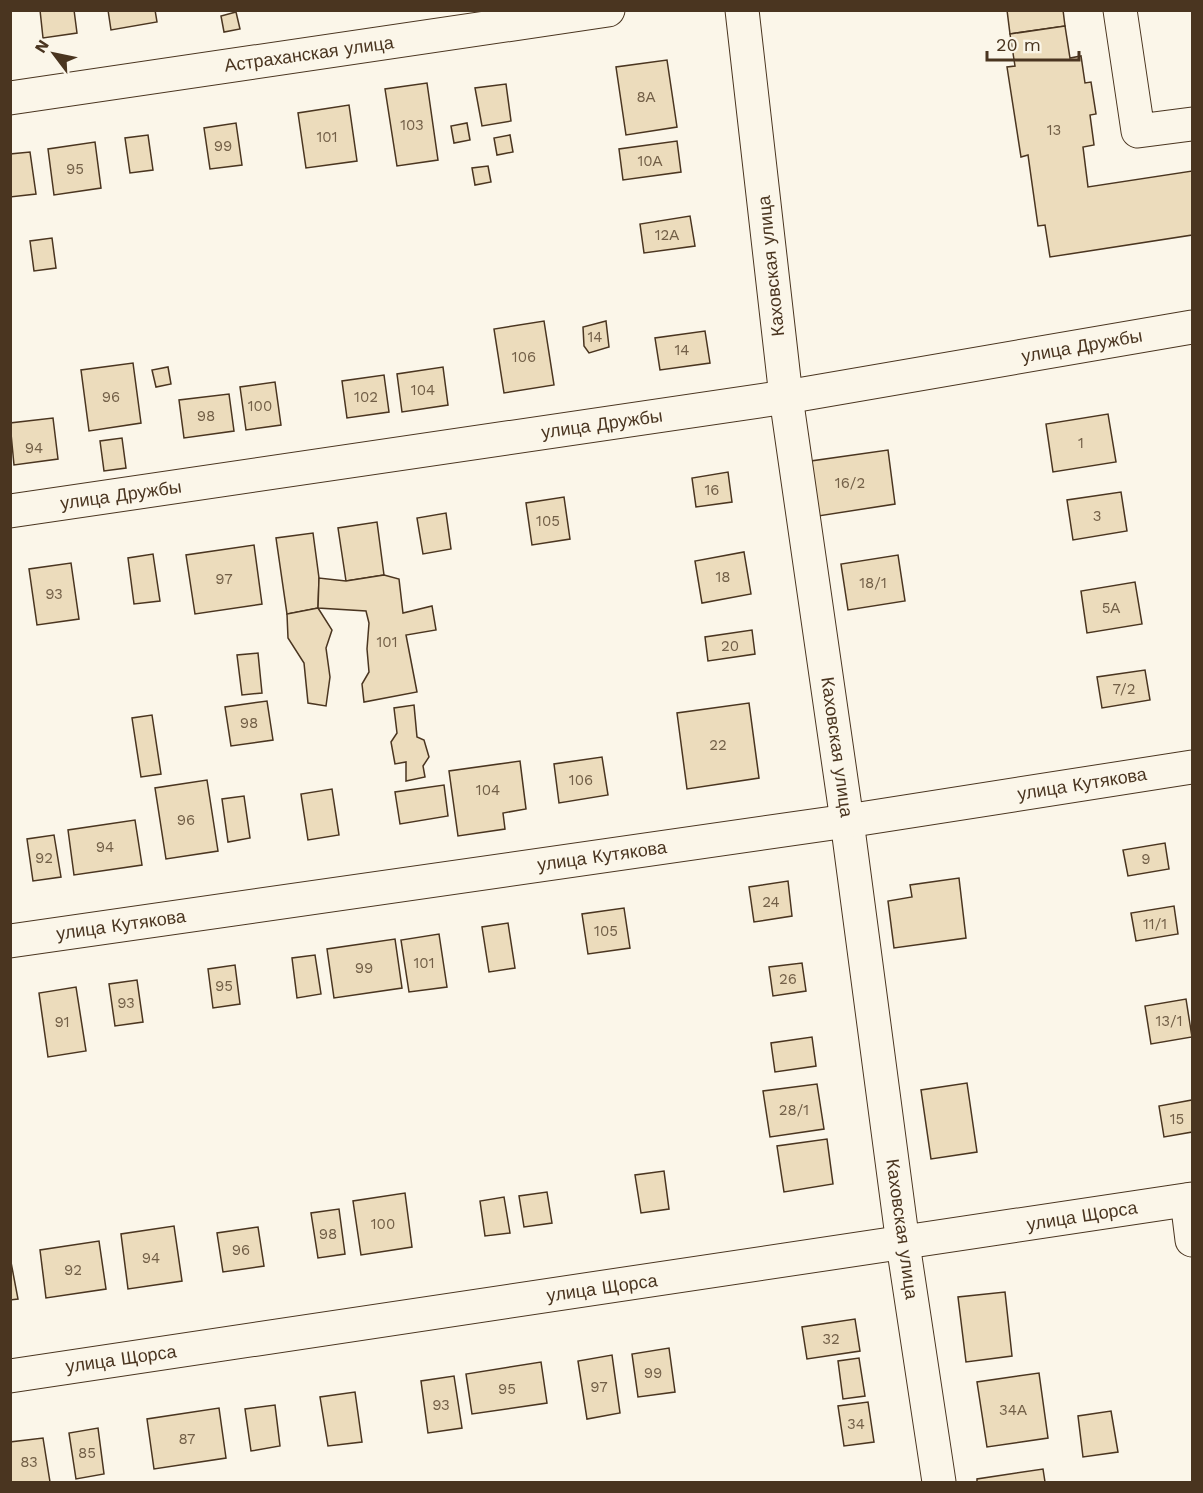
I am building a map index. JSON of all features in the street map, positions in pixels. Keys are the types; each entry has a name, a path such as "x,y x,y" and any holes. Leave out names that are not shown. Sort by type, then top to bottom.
{"street":[{"name":"Астраханская улица","path":"10,98 608,10"},
{"name":"Каховская улица","path":"742,10 786,397 848,821 903,1244 939,1482"},
{"path":"1120,10 1138,131 1192,123"},
{"name":"улица Дружбы","path":"10,511 786,397 1192,327"},
{"name":"улица Кутякова","path":"10,941 848,821 1192,767"},
{"path":"1190,1199 1192,1240"},
{"name":"улица Щорса","path":"10,1376 903,1244 1190,1199"}],"building":[{"path":"40,10 74,10 77,33 43,38"},
{"path":"108,10 155,10 157,22 111,30"},
{"path":"1007,10 1063,10 1065,26 1010,34"},
{"path":"236,12 240,29 224,32 221,16"},
{"path":"1065,26 1070,58 1081,56 1085,83 1091,82 1096,114 1090,115 1094,145 1083,147 1088,187 1192,171 1192,235 1050,257 1045,225 1038,226 1028,155 1021,157 1007,67 1015,66 1010,34"},
{"path":"667,60 677,127 626,135 616,67"},
{"path":"427,83 438,160 397,166 385,89"},
{"path":"506,84 511,121 482,126 475,88"},
{"path":"349,105 357,161 306,168 298,113"},
{"path":"236,123 242,165 210,169 204,128"},
{"path":"467,123 470,140 454,143 451,126"},
{"path":"148,135 153,170 130,173 125,138"},
{"path":"510,135 513,152 497,155 494,138"},
{"path":"677,141 681,172 623,180 619,149"},
{"path":"95,142 101,188 54,195 48,149"},
{"path":"30,152 36,194 10,197 10,154"},
{"path":"488,166 491,182 475,185 472,168"},
{"path":"690,216 695,246 644,253 640,224"},
{"path":"52,238 56,268 34,271 30,241"},
{"path":"544,321 554,385 504,393 494,329"},
{"path":"606,321 609,347 589,353 584,346 583,327"},
{"path":"705,331 710,363 660,370 655,338"},
{"path":"133,363 141,423 89,431 81,370"},
{"path":"168,367 171,384 156,387 152,370"},
{"path":"443,367 448,405 402,412 397,374"},
{"path":"384,375 389,412 347,418 342,381"},
{"path":"275,382 281,425 246,430 240,387"},
{"path":"229,394 234,431 184,438 179,400"},
{"path":"1108,414 1116,462 1053,472 1046,424"},
{"path":"53,418 58,459 14,465 10,423"},
{"path":"122,438 126,468 104,471 100,441"},
{"path":"888,450 895,504 812,517 804,462"},
{"path":"728,472 732,502 696,507 692,478"},
{"path":"1121,492 1127,531 1073,540 1067,500"},
{"path":"564,497 570,539 532,545 526,503"},
{"path":"446,513 451,549 423,554 417,518"},
{"path":"377,522 384,575 346,581 338,528"},
{"path":"313,533 319,578 318,608 287,614 276,538"},
{"path":"254,545 262,604 195,614 186,555"},
{"path":"744,552 751,594 702,603 695,561"},
{"path":"153,554 160,601 134,604 128,558"},
{"path":"898,555 905,601 848,610 841,564"},
{"path":"71,563 79,619 37,625 29,569"},
{"path":"384,575 399,579 403,613 432,606 436,630 406,635 417,692 364,702 362,684 369,672 367,649 369,623 366,611 318,608 319,578 346,581"},
{"path":"1135,582 1142,624 1087,633 1081,591"},
{"path":"318,608 332,630 326,648 330,677 326,706 308,703 304,663 288,638 287,614"},
{"path":"752,630 755,654 708,661 705,637"},
{"path":"258,653 262,693 242,695 237,655"},
{"path":"1145,670 1150,700 1102,708 1097,677"},
{"path":"267,701 273,740 231,746 225,707"},
{"path":"749,703 759,778 687,789 677,713"},
{"path":"414,705 417,737 424,740 429,757 423,766 425,777 406,781 406,762 395,764 391,742 397,733 394,708"},
{"path":"152,715 161,774 141,777 132,718"},
{"path":"602,757 608,795 559,803 554,764"},
{"path":"520,761 526,809 503,813 505,829 458,836 449,771"},
{"path":"207,780 218,851 166,859 155,788"},
{"path":"444,785 448,816 400,824 395,792"},
{"path":"332,789 339,835 308,840 301,794"},
{"path":"244,796 250,838 228,842 222,799"},
{"path":"135,820 142,865 74,875 68,830"},
{"path":"54,835 61,877 33,881 27,839"},
{"path":"1165,843 1169,869 1128,876 1123,850"},
{"path":"959,878 966,938 894,948 888,901 912,897 910,885"},
{"path":"788,881 792,916 754,922 749,887"},
{"path":"1174,906 1178,934 1136,941 1131,913"},
{"path":"624,908 630,948 588,954 582,914"},
{"path":"508,923 515,968 489,972 482,927"},
{"path":"439,934 447,987 409,992 401,940"},
{"path":"395,939 402,988 334,998 327,949"},
{"path":"315,955 321,994 297,998 292,958"},
{"path":"802,963 806,991 773,996 769,967"},
{"path":"235,965 240,1004 213,1008 208,969"},
{"path":"137,980 143,1022 115,1026 109,984"},
{"path":"76,987 86,1051 48,1057 39,993"},
{"path":"1186,999 1192,1037 1151,1044 1145,1006"},
{"path":"812,1037 816,1066 775,1072 771,1043"},
{"path":"967,1083 977,1152 931,1159 921,1090"},
{"path":"817,1084 824,1129 770,1137 763,1091"},
{"path":"1192,1100 1192,1132 1164,1137 1159,1106"},
{"path":"827,1139 833,1184 784,1192 777,1146"},
{"path":"664,1171 669,1209 641,1213 635,1175"},
{"path":"547,1192 552,1223 524,1227 519,1196"},
{"path":"405,1193 412,1247 361,1255 353,1201"},
{"path":"504,1197 510,1233 485,1236 480,1201"},
{"path":"339,1209 345,1254 318,1258 311,1213"},
{"path":"174,1226 182,1281 128,1289 121,1234"},
{"path":"258,1227 264,1266 223,1272 217,1233"},
{"path":"99,1241 106,1289 46,1298 40,1250"},
{"path":"10,1257 18,1299 10,1300"},
{"path":"1005,1292 1012,1356 966,1362 958,1297"},
{"path":"855,1319 860,1351 807,1359 802,1327"},
{"path":"669,1348 675,1392 638,1397 632,1354"},
{"path":"612,1355 620,1413 587,1419 578,1361"},
{"path":"859,1358 865,1396 843,1399 838,1361"},
{"path":"541,1362 547,1403 472,1414 466,1374"},
{"path":"1039,1373 1048,1438 987,1447 977,1382"},
{"path":"454,1376 462,1428 428,1433 421,1381"},
{"path":"355,1392 362,1442 328,1446 320,1397"},
{"path":"868,1402 874,1442 844,1446 838,1406"},
{"path":"275,1405 280,1446 251,1451 245,1409"},
{"path":"219,1408 226,1458 154,1469 147,1419"},
{"path":"1111,1411 1118,1452 1083,1457 1078,1416"},
{"path":"98,1428 104,1474 76,1479 69,1433"},
{"path":"43,1438 50,1482 10,1482 10,1442"},
{"path":"1043,1469 1045,1482 977,1482 977,1479"}]}
